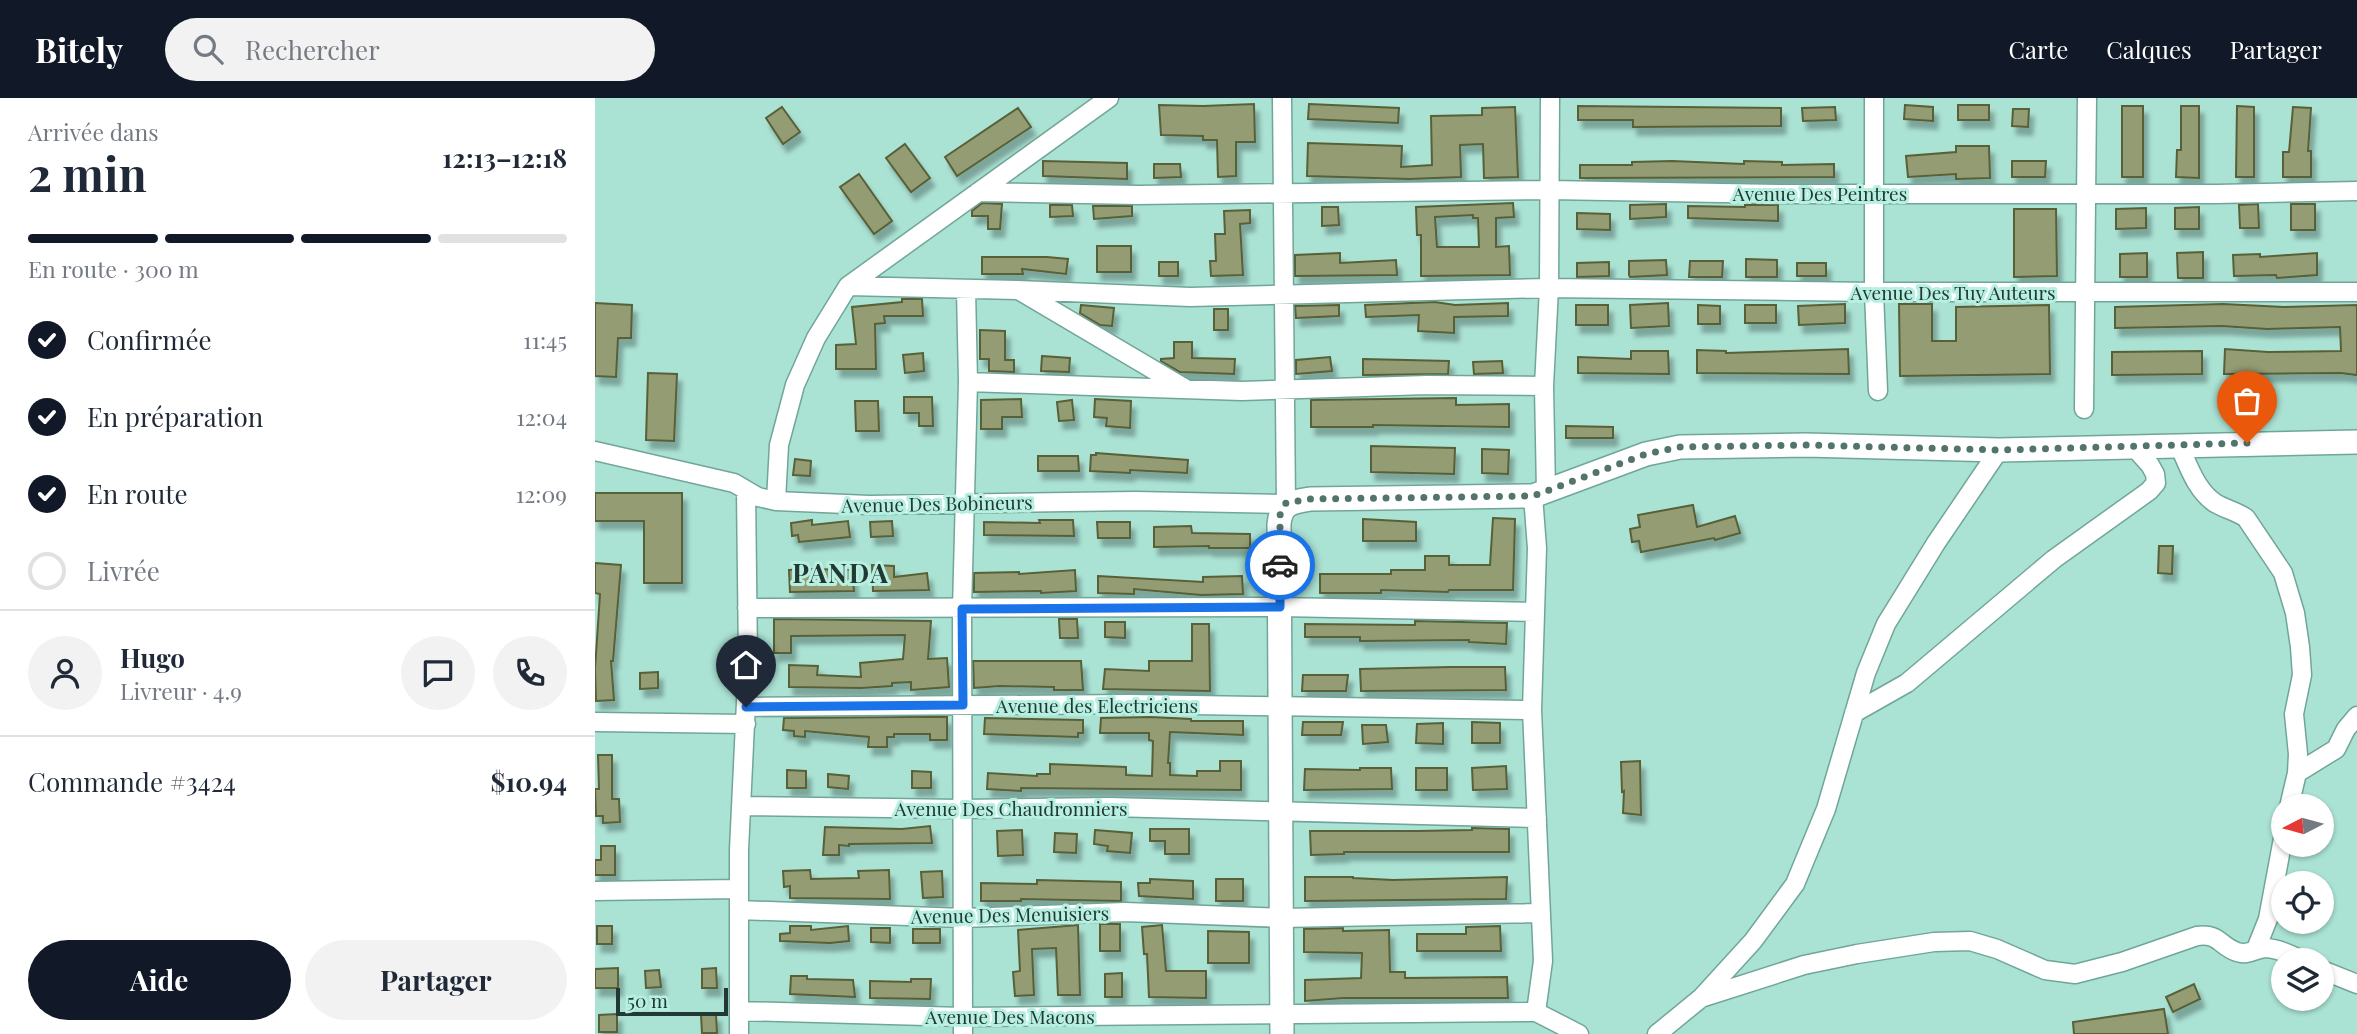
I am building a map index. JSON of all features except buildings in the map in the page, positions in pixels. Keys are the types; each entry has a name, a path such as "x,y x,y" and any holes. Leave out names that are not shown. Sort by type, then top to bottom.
{"street":[{"path":"776,501 779,445 795,385 816,338 848,286 1109,98"},
{"path":"1282,98 1286,390 1286,503 1279,524 1282,1025"},
{"path":"1550,98 1549,288 1539,494 1535,506 1537,548 1532,710 1543,961 1536,1012 1579,1034"},
{"path":"1874,98 1874,292 1878,391"},
{"path":"2084,409 2087,98"},
{"name":"Avenue Des Peintres","path":"978,192 1137,195 1549,190 1779,194 2217,194 2357,191"},
{"name":"Avenue Des Tuy Auteurs","path":"848,286 1191,297 1549,288 1874,292 2357,292"},
{"path":"963,1026 961,809 963,502 968,382 966,290"},
{"path":"1017,290 1189,390"},
{"path":"968,382 1189,390 1427,385 1544,386"},
{"path":"1286,503 1310,499 1539,494 1646,454 1680,447 1805,445 1999,450 2357,442"},
{"path":"2179,445 2204,492 2213,502 2238,512 2246,519 2283,573 2295,613 2302,675 2294,714 2297,773 2292,794"},
{"path":"1854,713 1907,683 2054,559 2149,491 2156,484 2155,474 2134,447"},
{"path":"1657,1034 1701,998 1753,941 1795,884 1826,808 1866,673 1886,624 1935,542 1999,450"},
{"name":"Avenue Des Bobineurs","path":"595,451 734,483 758,497 776,501 869,505 1135,500 1286,503"},
{"path":"739,1034 739,889 746,715 746,490"},
{"path":"747,608 1280,607 1534,612"},
{"name":"Avenue des Electriciens","path":"595,722 963,705 1363,705 1532,710"},
{"path":"2297,773 2338,746 2346,729 2357,716"},
{"name":"Avenue Des Chaudronniers","path":"741,806 961,809 1110,807 1537,818"},
{"path":"2256,949 2268,919 2279,858"},
{"path":"595,891 739,889"},
{"name":"Avenue Des Menuisiers","path":"739,909 963,918 1125,912 1282,918 1540,913"},
{"path":"1701,998 1804,965 1934,943 1970,941 1997,949 2045,970 2075,974 2122,962 2207,934 2218,938 2233,951 2241,953 2271,948"},
{"path":"2334,975 2357,984"},
{"name":"Avenue Des Macons","path":"739,1011 963,1026 1282,1025 1536,1012"}],"way so far":[{"path":"1280,565 1279,524 1286,503 1310,499 1533,496 1646,454 1680,447 1805,445 1999,450 2247,443"}],"district":[{"name":"PANDA","path":"841,572"}],"route":[{"path":"746,707 963,705 962,609 1280,607 1280,565"}]}
